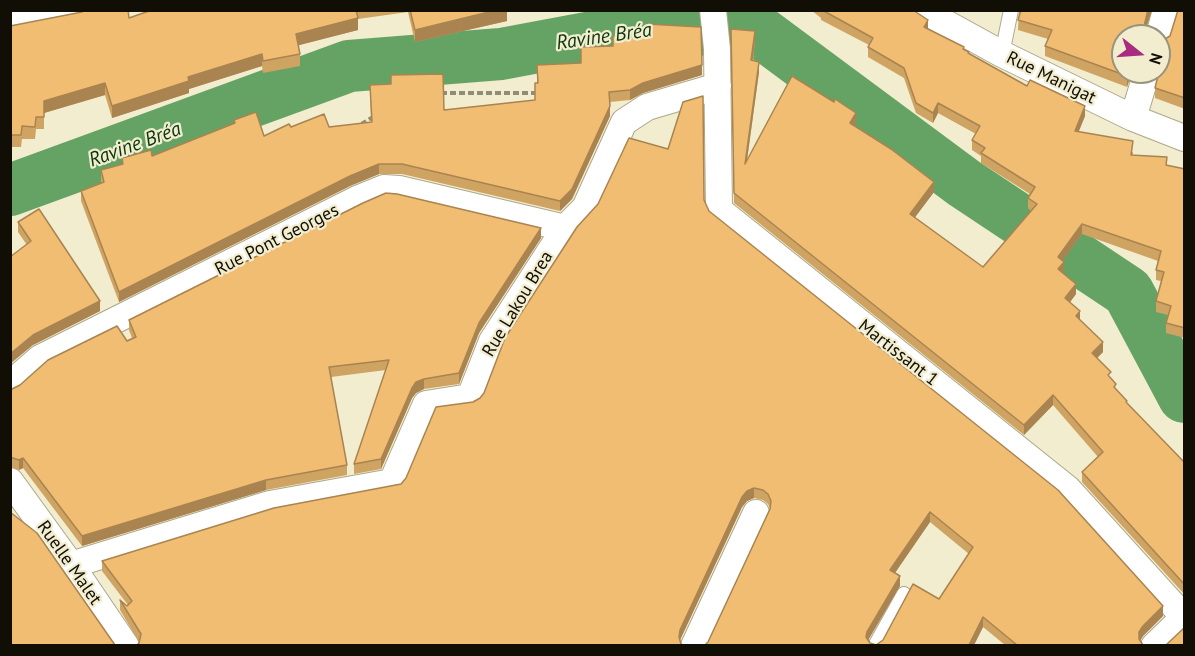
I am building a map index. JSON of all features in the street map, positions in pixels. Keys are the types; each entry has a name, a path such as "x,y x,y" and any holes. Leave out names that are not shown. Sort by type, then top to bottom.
{"street":[{"path":"10,24 78,10"},
{"name":"Rue Manigat","path":"922,10 1002,54 1133,118 1185,138"},
{"name":"Martissant 1","path":"713,15 717,49 719,210 1068,489 1184,617"},
{"path":"1133,118 1144,84"},
{"name":"Rue Lakou Brea","path":"71,565 270,504 392,482 426,404 470,397 492,341 565,228 585,208 624,122 647,107 718,86"},
{"name":"Rue Pont Georges","path":"10,384 40,358 357,199 384,188 399,189 565,228"},
{"name":"Ruelle Malet","path":"10,481 126,645"},
{"path":"694,645 756,513"},
{"path":"1154,645 1184,617"}],"lane":[{"path":"1002,54 1011,10"},
{"path":"875,645 904,594"}],"path":[{"path":"433,95 442,93 547,93"},
{"path":"360,133 363,123 383,112"}],"building":[{"path":"85,10 128,10 129,18 152,10 356,10 358,18 296,34 300,54 263,61 262,54 188,77 189,81 112,106 105,83 44,101 44,117 36,117 35,127 22,126 21,135 10,135 10,26"},
{"path":"410,10 497,10 415,30"},
{"path":"822,10 913,10 928,20 924,27 964,47 963,49 968,53 1027,86 1030,80 1085,106 1075,131 1133,141 1131,155 1167,157 1166,165 1185,169 1185,328 1166,323 1171,306 1156,301 1164,272 1156,270 1161,251 1082,224 1058,257 1064,262 1058,269 1076,284 1065,298 1080,311 1076,316 1103,342 1092,353 1111,372 1108,375 1116,384 1114,387 1185,463 1185,585 1082,472 1103,452 1053,395 1024,425 734,193 731,29 755,31 751,60 759,62 745,164 792,76 856,113 850,123 891,149 934,182 910,214 983,267 1037,204 1028,198 1035,187 981,153 985,148 972,140 980,126 938,103 933,113 916,103 904,68 868,47 873,38"},
{"path":"1021,10 1148,10 1145,24 1111,24 1111,70 1045,46 1052,30 1018,20"},
{"path":"1178,10 1185,10 1185,98 1155,88 1156,84 1171,84 1171,33"},
{"path":"647,24 701,27 702,65 643,83 630,90 609,92 610,106 572,189 560,201 402,164 379,164 350,176 119,292 81,191 104,182 101,170 123,164 122,158 151,150 152,156 235,123 234,120 256,112 264,136 289,124 291,127 324,114 329,127 372,122 370,85 391,84 391,75 443,74 444,110 535,100 535,83 538,83 537,65 581,63 581,47 613,46 613,36 646,35"},
{"path":"703,96 704,200 709,211 1058,490 1163,606 1139,632 1139,639 1143,645 1017,645 983,617 969,645 876,645 705,645 770,509 771,501 768,494 754,488 742,497 680,630 679,637 683,645 137,645 141,634 120,600 127,606 132,601 102,561 274,508 401,484 406,478 436,407 473,402 484,393 505,338 577,227 598,204 629,138 668,149 683,102","holes":["930,512 973,547 939,599 913,584 883,640 876,645 870,643 866,637 867,632 900,576 890,570"]},
{"path":"386,193 541,228 479,323 459,373 416,382 381,459 354,464 389,360 329,367 347,465 266,480 82,536 23,458 19,460 10,457 10,388 20,385 48,360 117,326 127,341 136,337 129,320"},
{"path":"39,209 100,301 33,335 10,354 10,257 31,241 18,222"},
{"path":"10,512 37,533 115,645 10,645"},
{"path":"1185,627 1185,645 1166,645"}],"waterway":[{"name":"Ravine Bréa","path":"10,190 349,66 501,54 640,28 759,31 964,183 1128,292 1184,397"}]}
